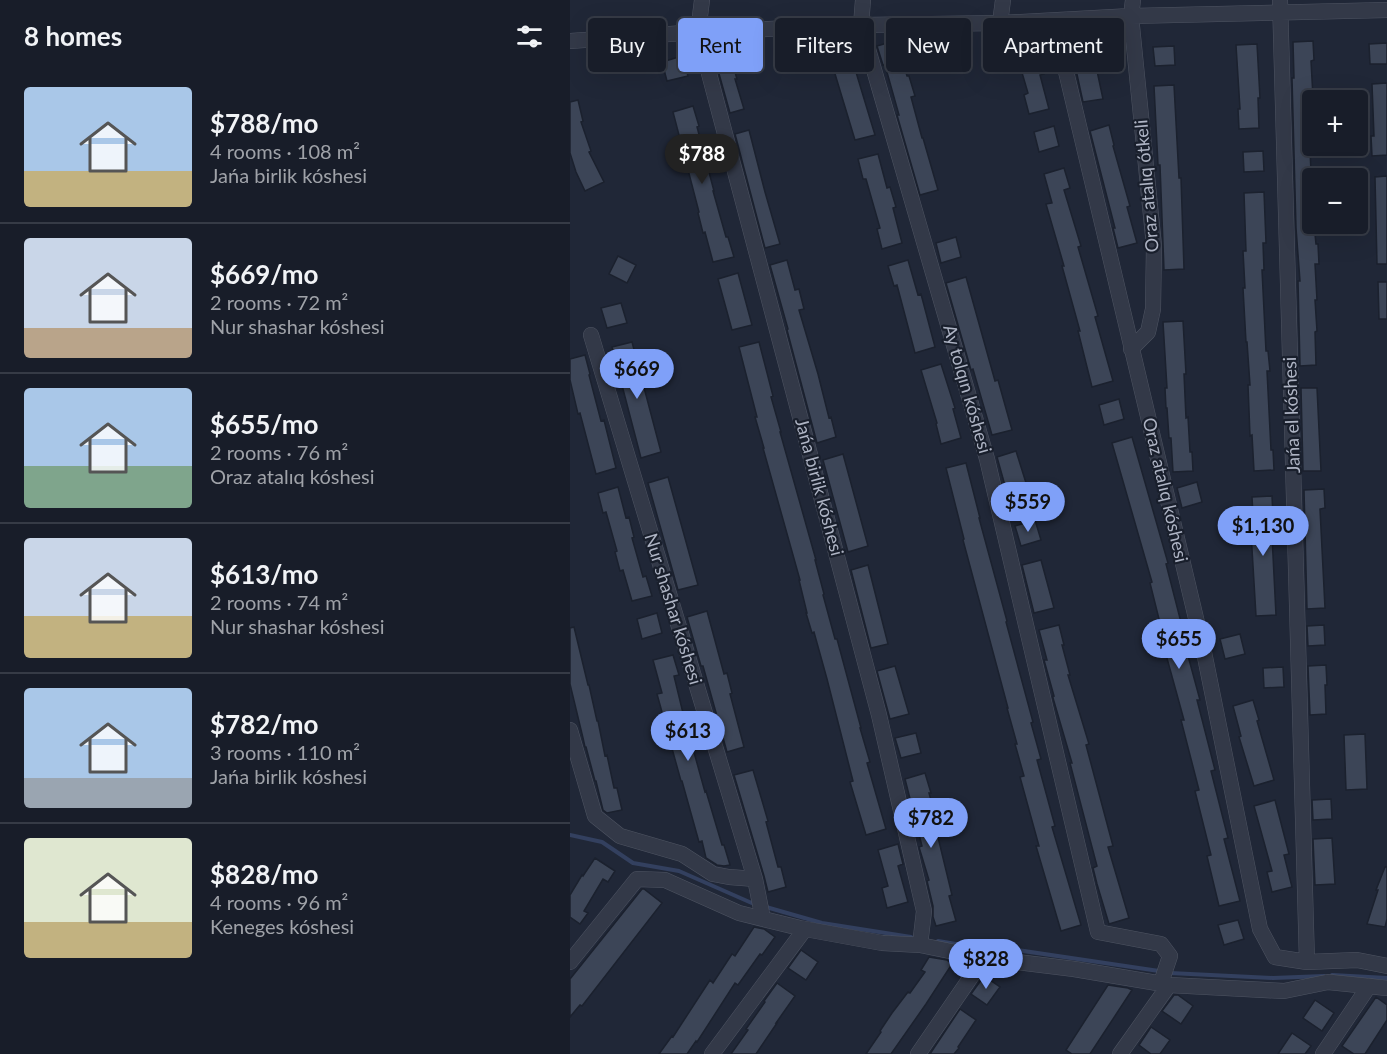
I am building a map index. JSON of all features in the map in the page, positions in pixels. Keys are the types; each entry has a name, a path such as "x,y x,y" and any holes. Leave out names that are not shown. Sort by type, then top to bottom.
{"street":[{"path":"700,18 702,0"},
{"path":"862,18 863,0"},
{"path":"1001,18 1003,0"},
{"name":"Oraz atalıq ótkeli","path":"1131,350 1148,332 1153,309 1154,246 1131,16 1133,0"},
{"path":"1100,18 1280,6 1387,10"},
{"name":"Jańa el kóshesi","path":"1280,6 1307,962"},
{"path":"874,25 983,23"},
{"path":"570,41 678,33"},
{"name":"Ay tolqın kóshesi","path":"874,70 987,459 1098,932 1161,944 1170,956 1165,984"},
{"name":"Jańa birlik kóshesi","path":"709,72 879,715 924,911 920,945"},
{"name":"Oraz atalıq kóshesi","path":"1066,72 1204,652 1260,929 1275,957 1307,962"},
{"name":"Nur shashar kóshesi","path":"591,335 764,919"},
{"path":"570,730 596,816 620,836 682,854 713,874 729,878 754,879"},
{"path":"570,962 637,879 664,880 739,913 805,929 882,943 920,945 984,958 1074,969 1165,984 1284,991 1328,982 1387,988"},
{"path":"712,1054 805,929"},
{"path":"918,1054 984,958"},
{"path":"1307,962 1357,960 1387,966"},
{"path":"1120,1054 1165,984"},
{"path":"1323,1054 1369,986"}],"building":[{"path":"1313,41 1314,60 1311,61 1313,90 1302,90 1302,156 1310,156 1311,168 1302,168 1302,234 1315,234 1319,264 1315,264 1316,365 1300,366 1298,281 1300,281 1296,228 1293,42"},
{"path":"886,43 886,69 883,65 877,46"},
{"path":"1387,43 1387,64 1370,64 1369,44"},
{"path":"1257,44 1259,128 1239,129 1236,45"},
{"path":"1174,46 1175,65 1155,66 1153,47"},
{"path":"678,57 678,72 687,72 688,76 667,81 665,72 666,61"},
{"path":"719,72 735,72 737,79 735,79 744,109 730,113"},
{"path":"834,72 856,72 875,135 855,140"},
{"path":"887,72 906,72 909,76 915,96 911,97 938,190 920,195 897,115 899,115"},
{"path":"1022,72 1043,72 1044,74 1040,75 1049,109 1029,114 1024,95 1028,93"},
{"path":"1076,72 1097,72 1103,99 1083,102"},
{"path":"1387,83 1387,155 1372,156 1371,136 1374,136 1372,84"},
{"path":"1174,85 1179,178 1181,178 1184,269 1164,270 1154,86"},
{"path":"578,100 583,121 581,122 591,151 589,152 604,182 585,191 570,153 570,102"},
{"path":"693,106 713,191 734,257 713,262 705,232 703,233 673,112"},
{"path":"1109,125 1137,243 1118,248 1090,131"},
{"path":"1054,126 1059,146 1039,152 1034,132"},
{"path":"749,130 780,244 765,248 735,134"},
{"path":"1263,151 1264,171 1244,172 1243,152"},
{"path":"878,154 887,188 890,187 896,207 893,208 902,243 882,249 877,229 880,228 858,159"},
{"path":"1064,168 1070,188 1064,190 1081,246 1078,247 1098,316 1095,317 1113,381 1092,387 1078,331 1080,331 1062,266 1064,266 1046,204 1052,203 1044,174"},
{"path":"1387,176 1387,264 1377,264 1375,177"},
{"path":"1264,192 1266,243 1263,243 1264,270 1262,270 1266,351 1268,351 1270,371 1267,371 1274,470 1254,471 1252,435 1250,436 1248,385 1250,385 1243,288 1245,288 1243,251 1246,251 1244,193"},
{"path":"956,237 961,257 941,263 936,243"},
{"path":"618,256 636,265 627,283 609,274"},
{"path":"787,260 795,290 799,289 804,309 799,310 836,437 817,443 770,265"},
{"path":"908,260 918,295 921,294 935,347 915,353 897,285 894,286 888,266"},
{"path":"738,273 752,325 732,330 718,279"},
{"path":"966,277 995,381 998,380 1012,430 992,435 946,283"},
{"path":"1378,282 1387,282 1387,319 1379,319"},
{"path":"621,303 627,323 607,328 601,308"},
{"path":"1183,321 1186,418 1188,417 1193,471 1173,472 1166,408 1163,322"},
{"path":"632,342 661,452 641,458 612,347"},
{"path":"759,342 780,432 861,728 870,762 867,763 886,829 866,835 850,782 853,781 827,679 814,632 812,633 806,613 800,580 763,448 739,347"},
{"path":"585,355 601,421 604,420 616,468 596,474 570,380 570,359"},
{"path":"941,364 955,408 953,409 961,438 941,444 921,370"},
{"path":"1301,388 1317,388 1321,471 1303,471"},
{"path":"1119,399 1124,419 1104,425 1099,405"},
{"path":"1132,437 1168,563 1166,564 1183,630 1181,630 1200,700 1197,700 1215,770 1211,771 1228,838 1224,839 1240,901 1219,906 1207,856 1211,855 1195,791 1199,790 1181,720 1184,720 1165,651 1167,651 1150,583 1152,582 1112,443"},
{"path":"1016,451 1032,502 1011,507 997,457"},
{"path":"843,454 868,546 848,552 823,460"},
{"path":"966,463 1033,722 1031,723 1041,759 1037,760 1055,826 1052,827 1081,925 1061,931 1036,846 1039,846 1020,777 1024,776 1015,744 1017,744 946,468"},
{"path":"668,477 698,585 678,590 648,483"},
{"path":"1197,482 1202,502 1182,508 1177,488"},
{"path":"618,487 626,518 629,517 634,537 632,538 643,577 646,576 652,596 632,601 623,570 620,571 606,512 603,513 598,493"},
{"path":"1324,489 1325,508 1320,509 1325,608 1307,609 1304,490"},
{"path":"1272,496 1276,615 1256,616 1251,532 1254,532 1252,497"},
{"path":"1035,520 1041,540 1021,546 1015,526"},
{"path":"1041,560 1054,608 1034,613 1022,565"},
{"path":"868,565 888,644 871,648 851,570"},
{"path":"707,611 724,674 727,673 744,747 727,752 687,617"},
{"path":"657,613 662,633 642,639 637,619"},
{"path":"1059,625 1070,675 1068,675 1089,744 1086,745 1113,846 1108,847 1129,918 1109,924 1093,868 1097,866 1070,763 1072,763 1044,660 1047,660 1039,630"},
{"path":"1324,625 1325,645 1308,646 1307,626"},
{"path":"574,627 605,756 607,755 614,788 617,788 622,810 607,813 603,810 585,747 570,684 570,628"},
{"path":"1240,634 1245,654 1225,659 1220,639"},
{"path":"673,655 679,675 674,676 682,709 705,792 730,865 717,865 706,858 702,841 699,842 657,694 662,693 653,660"},
{"path":"1326,665 1326,714 1310,715 1308,666"},
{"path":"895,666 909,714 890,719 877,671"},
{"path":"1283,667 1284,687 1264,688 1263,668"},
{"path":"1253,700 1274,780 1254,786 1239,737 1241,736 1233,706"},
{"path":"916,733 921,753 901,758 895,738"},
{"path":"1365,734 1367,789 1346,790 1344,735"},
{"path":"753,770 778,867 781,867 786,887 768,892 734,775"},
{"path":"925,773 939,829 936,829 956,921 936,926 927,881 929,880 919,847 922,846 905,779"},
{"path":"1331,799 1332,819 1313,820 1312,800"},
{"path":"1275,800 1289,854 1284,855 1292,887 1272,892 1267,872 1272,871 1254,806"},
{"path":"1332,838 1335,884 1315,885 1313,839"},
{"path":"898,844 903,864 898,866 908,902 887,908 882,888 888,886 878,850"},
{"path":"595,858 615,871 608,882 603,879 584,911 588,913 580,924 570,917 570,895"},
{"path":"1385,867 1387,867 1387,919 1385,927 1367,924"},
{"path":"642,889 662,903 582,1006 580,1005 570,1017 570,979"},
{"path":"1238,920 1244,939 1224,945 1218,925"},
{"path":"754,927 764,929 775,937 738,985 735,983 687,1054 659,1054 673,1037 710,980 713,983 732,954 735,956"},
{"path":"801,950 818,962 806,980 788,968"},
{"path":"929,957 947,960 952,964 891,1054 866,1054 892,1013 925,972 921,970"},
{"path":"984,976 1000,987 987,1005 971,994"},
{"path":"777,983 795,996 756,1054 731,1054 748,1030 746,1029"},
{"path":"1108,985 1132,990 1090,1054 1072,1054 1066,1050"},
{"path":"1174,995 1178,995 1193,1006 1181,1024 1162,1011"},
{"path":"1376,997 1387,1005 1387,1020 1365,1054 1354,1054 1342,1046"},
{"path":"1315,1000 1334,1013 1322,1031 1303,1018"},
{"path":"960,1009 976,1020 959,1048 954,1054 930,1054"},
{"path":"1151,1027 1170,1040 1160,1054 1151,1054 1139,1045"},
{"path":"1292,1033 1311,1046 1305,1054 1278,1054"}],"waterway":[{"path":"570,835 602,842 633,863 679,871 754,904"},
{"path":"766,907 822,923 911,937"},
{"path":"938,941 983,945 1159,971"},
{"path":"1170,973 1273,978 1324,976"},
{"path":"1332,975 1387,978"}]}
